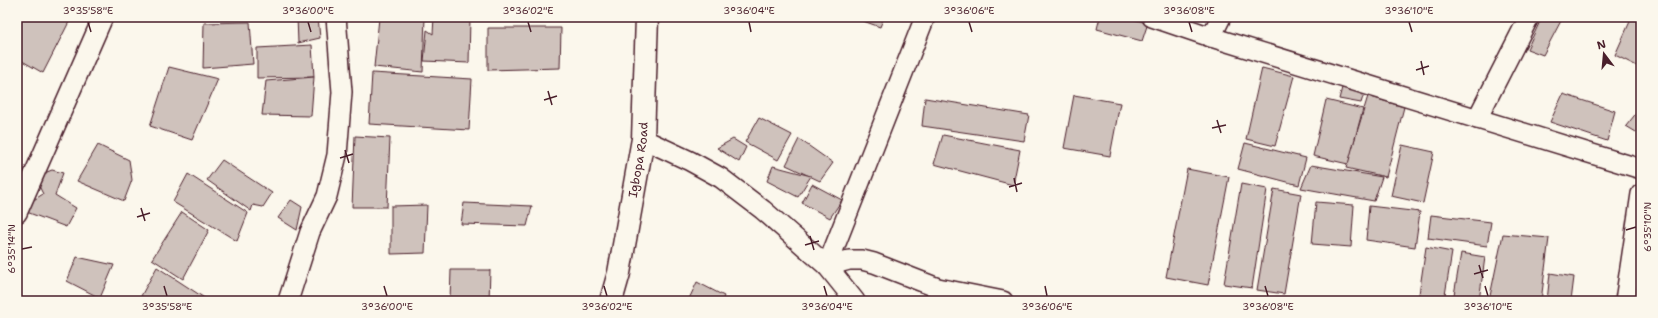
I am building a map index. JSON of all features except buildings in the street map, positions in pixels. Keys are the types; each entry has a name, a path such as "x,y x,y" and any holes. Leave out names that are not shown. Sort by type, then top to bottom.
{"street":[{"path":"17,213 103,17"},
{"path":"288,301 310,232 327,196 337,155 342,92 336,17"},
{"name":"Igbopa Road","path":"611,301 619,273 643,138 647,17"},
{"path":"827,266 925,17"},
{"path":"1152,17 1211,37 1641,169"},
{"path":"1211,37 1221,17"},
{"path":"1477,119 1529,17"},
{"path":"643,138 721,178 763,210 827,266 855,301"},
{"path":"1625,301 1641,194"},
{"path":"827,266 849,260 862,260 874,263 938,288 1003,301"}]}
